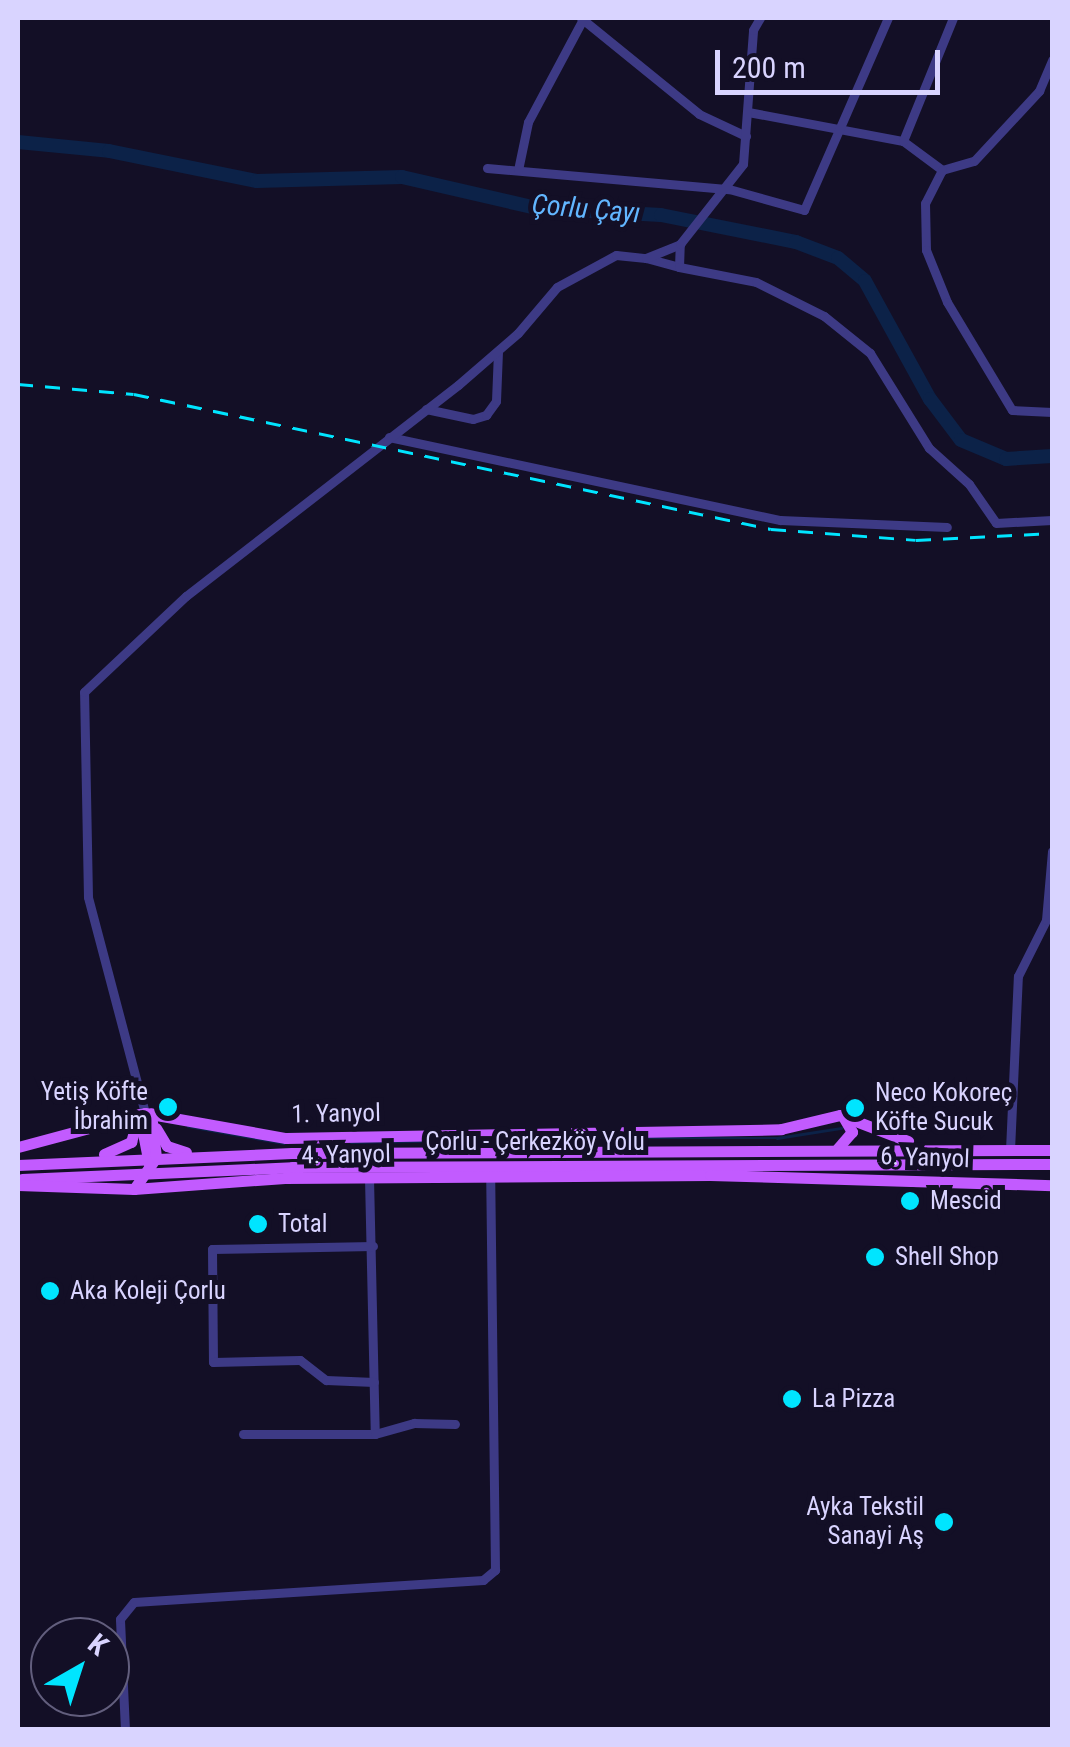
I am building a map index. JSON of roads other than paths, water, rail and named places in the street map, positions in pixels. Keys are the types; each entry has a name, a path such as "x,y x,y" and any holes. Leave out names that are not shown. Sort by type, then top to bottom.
{"main road":[{"name":"1. Yanyol","path":"18,1147 145,1114 286,1138 781,1129 840,1115"},
{"path":"145,1114 166,1146 205,1156"},
{"path":"134,1188 152,1162 145,1114"},
{"path":"73,1162 126,1148 145,1114"},
{"path":"837,1149 852,1132 840,1115"},
{"path":"840,1115 891,1139 970,1149"},
{"name":"Çorlu - Çerkezköy Yolu","path":"18,1182 205,1156 1052,1150"},
{"name":"Çorlu - Çerkezköy Yolu","path":"18,1165 152,1162 174,1170 722,1163 1052,1164"},
{"path":"722,1163 795,1176"},
{"path":"174,1170 212,1180"},
{"name":"4. Yanyol","path":"18,1182 134,1188 212,1180 795,1176"},
{"name":"6. Yanyol","path":"795,1176 1052,1185"}],"street":[{"path":"646,258 680,244 728,189 743,164 753,30 760,18"},
{"path":"487,168 728,189 804,210 888,18"},
{"path":"904,141 953,18"},
{"path":"518,170 528,122 579,20 698,114 746,136"},
{"path":"1052,60 1039,91 974,162 942,170 924,203 926,250 947,302 1012,410 1052,412"},
{"path":"748,112 904,141 942,170"},
{"path":"678,267 680,244"},
{"path":"145,1114 88,897 84,692 186,596 498,351 584,268 616,255 646,258 756,282 824,316 870,353 929,448 969,484 996,523 1052,520"},
{"path":"426,409 472,419 486,415 496,401 498,351"},
{"path":"389,437 780,520 947,527"},
{"path":"1010,1150 1018,976 1046,920 1052,852"},
{"path":"125,1730 120,1619 134,1602 483,1580 495,1570 490,1177"},
{"path":"369,1178 375,1434"},
{"path":"373,1246 212,1249 213,1362 300,1360 326,1380 374,1382"},
{"path":"243,1434 375,1434 414,1423 455,1424"}],"waterway":[{"name":"Çorlu Çayı","path":"18,142 109,151 257,181 402,177 536,208 661,215 796,242 838,258 865,281 930,399 961,440 1006,459 1052,456"},
{"path":"188,1126 283,1143"},
{"path":"581,1138 777,1138 841,1128"},
{"path":"351,1142 548,1139"}],"railway":[{"path":"18,384 134,394 771,529 916,540 1052,533"}],"place":[{"name":"Yetiş Köfte İbrahim","path":"168,1107"},
{"name":"Neco Kokoreç Köfte Sucuk","path":"855,1108"},
{"name":"Mescid","path":"910,1201"},
{"name":"Total","path":"258,1224"},
{"name":"Shell Shop","path":"875,1257"},
{"name":"Aka Koleji Çorlu","path":"50,1291"},
{"name":"La Pizza","path":"792,1399"},
{"name":"Ayka Tekstil Sanayi Aş","path":"944,1522"}]}
